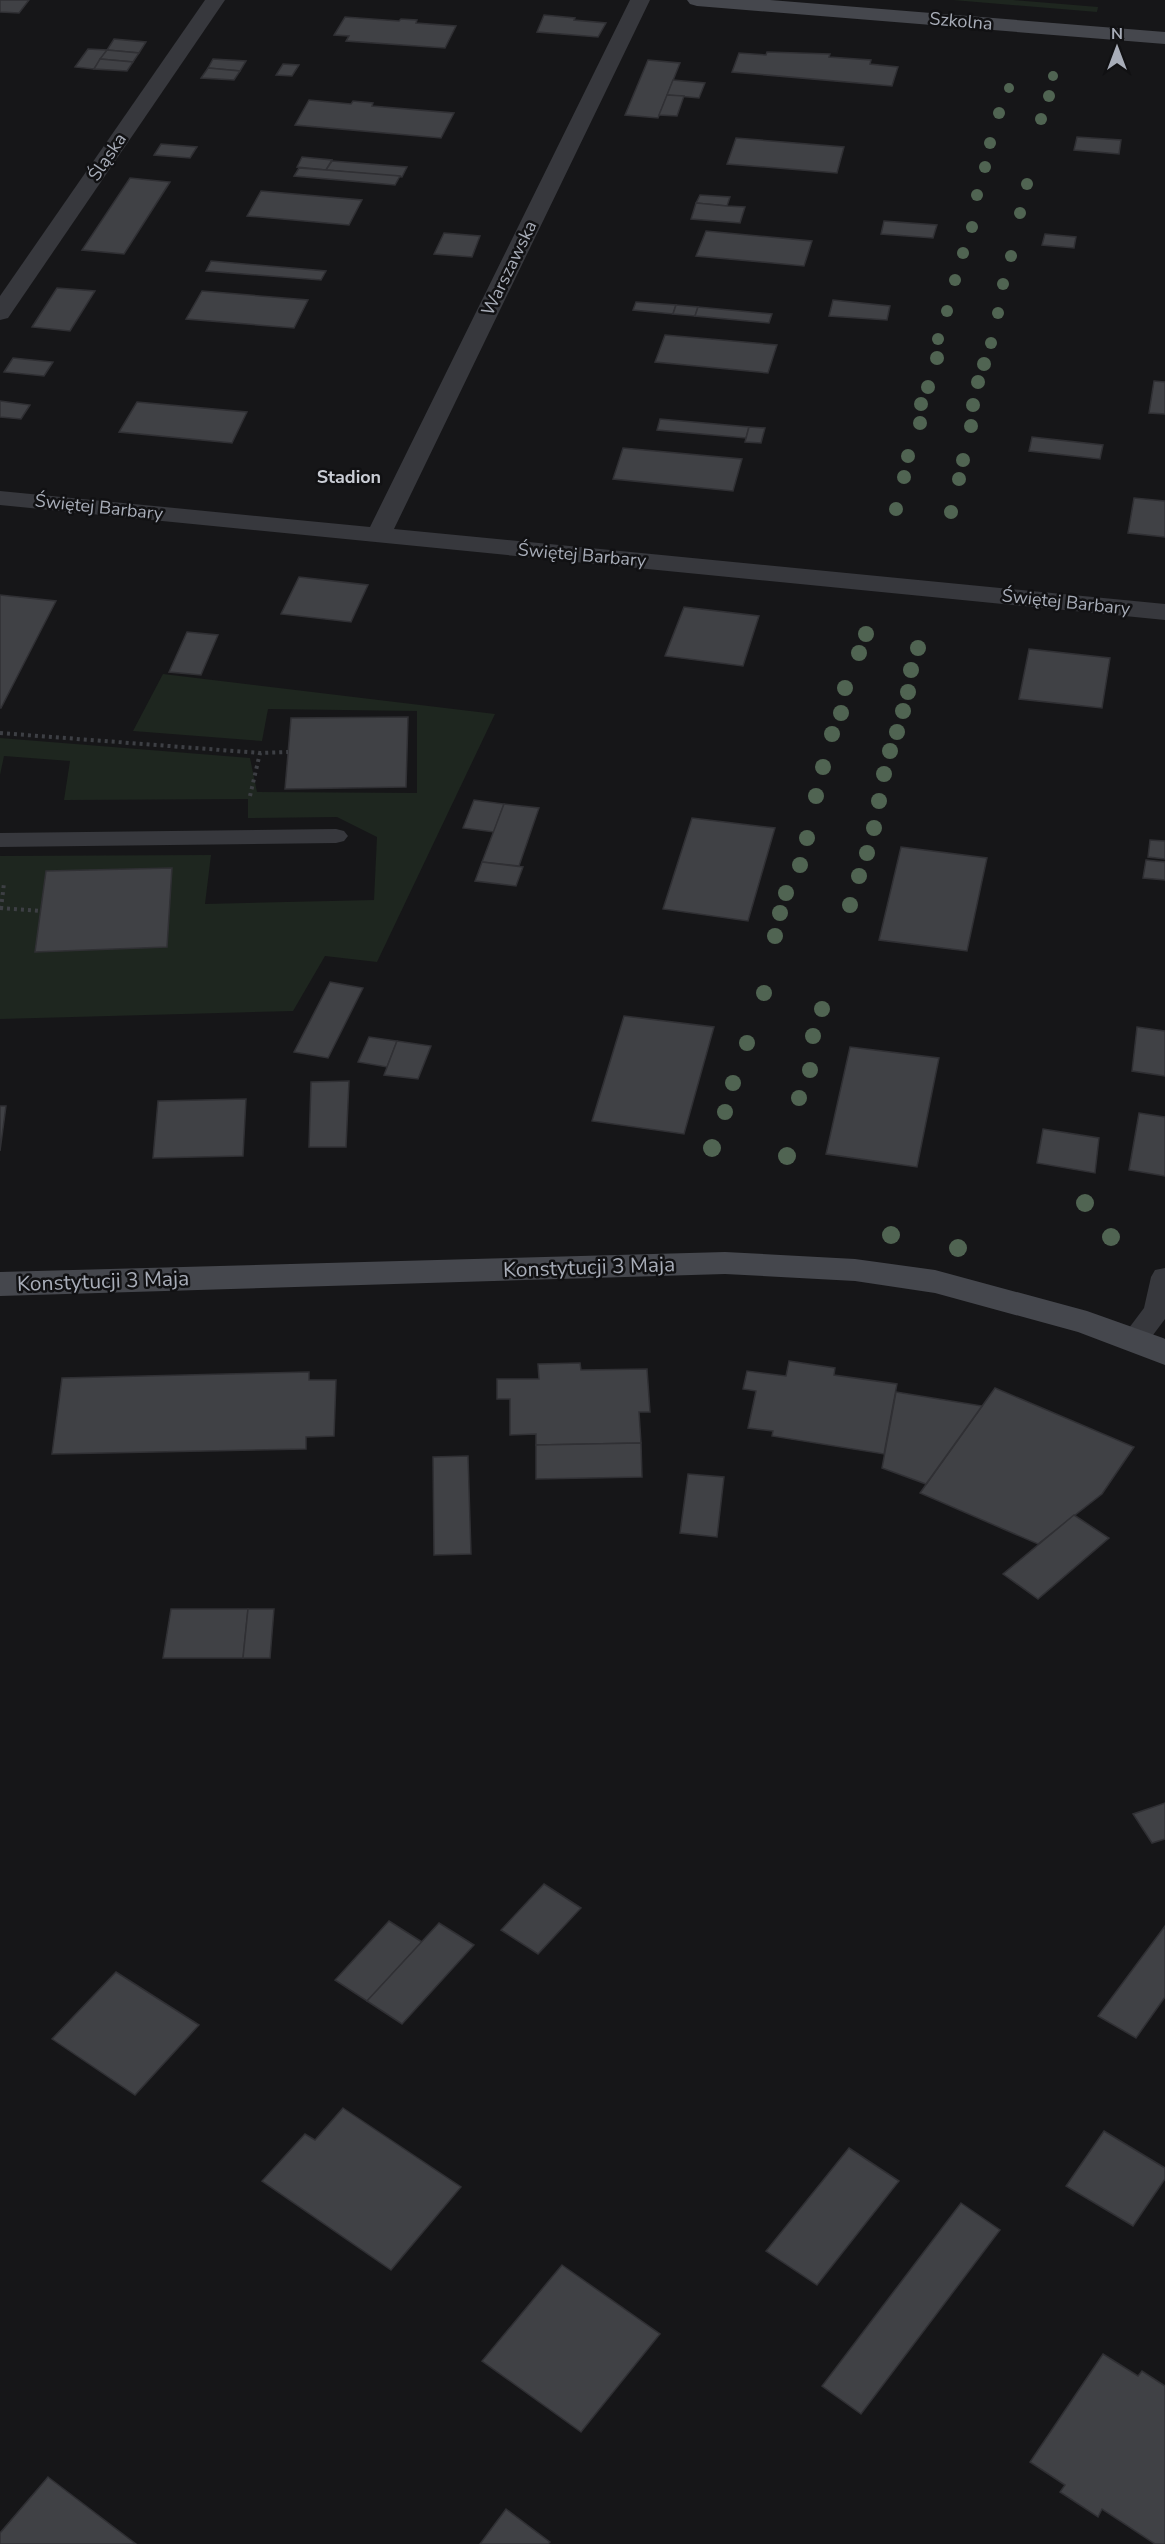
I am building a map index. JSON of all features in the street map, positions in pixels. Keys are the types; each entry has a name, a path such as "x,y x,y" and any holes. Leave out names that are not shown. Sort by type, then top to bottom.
{"street":[{"name":"Śląska","path":"0,313 215,0"},
{"name":"Warszawska","path":"378,535 640,0"},
{"name":"Szkolna","path":"697,0 757,2 1165,38"},
{"name":"Świętej Barbary","path":"0,498 1165,612"},
{"name":"Konstytucji 3 Maja","path":"0,1284 725,1263 830,1267 898,1275 957,1286 1070,1318 1165,1353"}],"lane":[{"path":"0,840 336,836"},
{"path":"1134,1340 1157,1310 1165,1277"}],"path":[{"path":"0,733 260,753 288,752"},
{"path":"0,908 40,912"}],"shaded area":[{"path":"953,0 1013,0 1098,7 1097,12"},
{"path":"163,674 495,714 377,962 325,956 293,1011 0,1019 0,856 211,855 205,904 374,900 377,837 337,817 248,818 248,799 64,800 70,761 4,756 0,775 0,738 250,758 257,792 417,793 417,711 268,709 262,741 133,731"}],"building":[{"path":"0,0 29,0 19,13 0,12"},
{"path":"544,15 606,23 598,37 537,32"},
{"path":"345,17 417,20 416,23 456,26 445,48 346,41 349,36 334,35"},
{"path":"114,39 146,42 139,53 107,50"},
{"path":"88,49 107,50 94,69 75,67"},
{"path":"107,50 139,53 133,62 100,59"},
{"path":"767,52 830,54 829,57 871,60 870,64 898,67 892,86 732,72 739,53 766,55"},
{"path":"100,59 133,62 127,71 94,69"},
{"path":"213,59 246,61 240,71 208,68"},
{"path":"648,60 680,63 658,118 625,115"},
{"path":"283,64 299,65 292,76 276,75"},
{"path":"208,68 240,71 234,80 201,78"},
{"path":"673,80 705,83 699,98 667,95"},
{"path":"667,95 684,96 677,116 659,115"},
{"path":"309,100 351,104 353,101 373,103 372,106 454,113 441,138 295,125"},
{"path":"1077,137 1121,140 1119,154 1074,150"},
{"path":"736,138 844,147 837,173 727,164"},
{"path":"161,144 197,147 190,158 154,155"},
{"path":"302,157 332,160 326,170 297,167"},
{"path":"332,161 407,167 402,177 326,170"},
{"path":"299,168 400,176 395,185 294,176"},
{"path":"130,178 170,182 124,254 82,250"},
{"path":"261,191 362,200 349,225 247,216"},
{"path":"700,195 730,197 727,206 696,203"},
{"path":"696,203 745,207 740,223 691,219"},
{"path":"884,221 937,225 933,238 881,234"},
{"path":"706,231 812,241 804,266 696,256"},
{"path":"444,233 480,236 472,257 434,254"},
{"path":"1045,234 1076,237 1074,248 1042,245"},
{"path":"211,261 326,271 321,280 206,271"},
{"path":"57,288 95,291 70,331 32,327"},
{"path":"202,291 308,300 294,328 186,319"},
{"path":"833,300 890,306 887,320 829,316"},
{"path":"636,302 676,305 673,314 633,310"},
{"path":"676,305 698,307 695,316 673,314"},
{"path":"698,307 772,314 769,323 695,316"},
{"path":"665,335 777,345 768,373 655,362"},
{"path":"13,358 53,362 44,376 4,372"},
{"path":"1154,381 1165,382 1165,414 1149,413"},
{"path":"0,401 30,405 21,419 0,417"},
{"path":"137,402 247,412 232,443 119,432"},
{"path":"660,419 749,427 746,438 657,430"},
{"path":"749,427 765,428 761,443 745,442"},
{"path":"1032,437 1103,445 1100,459 1029,451"},
{"path":"623,448 742,459 733,491 613,479"},
{"path":"1134,498 1165,501 1165,537 1128,533"},
{"path":"299,577 368,585 351,622 281,614"},
{"path":"0,595 56,601 1,708 0,708"},
{"path":"684,607 759,616 743,666 665,656"},
{"path":"187,632 218,635 201,675 169,672"},
{"path":"1029,649 1110,658 1102,708 1019,699"},
{"path":"408,717 406,787 285,789 291,718"},
{"path":"474,800 504,804 494,832 463,828"},
{"path":"504,804 539,808 519,866 482,862"},
{"path":"692,818 775,828 748,921 663,909"},
{"path":"1150,840 1165,841 1165,859 1148,857"},
{"path":"901,847 987,858 967,951 879,940"},
{"path":"1146,860 1165,862 1165,880 1143,878"},
{"path":"482,862 523,867 516,886 475,881"},
{"path":"172,868 167,947 35,952 46,871"},
{"path":"330,982 363,988 328,1058 294,1052"},
{"path":"624,1016 714,1027 684,1134 592,1121"},
{"path":"1137,1027 1165,1031 1165,1076 1132,1071"},
{"path":"369,1037 397,1041 387,1067 358,1062"},
{"path":"397,1041 431,1046 418,1079 384,1075"},
{"path":"850,1047 939,1058 917,1167 826,1154"},
{"path":"349,1081 346,1147 309,1147 311,1082"},
{"path":"246,1099 243,1156 153,1158 158,1101"},
{"path":"0,1106 6,1106 0,1151"},
{"path":"1139,1113 1165,1117 1165,1176 1129,1170"},
{"path":"1043,1129 1099,1138 1095,1173 1037,1163"},
{"path":"789,1361 835,1368 834,1375 897,1384 884,1454 772,1436 773,1431 748,1428 756,1391 743,1389 747,1371 786,1376"},
{"path":"580,1363 581,1370 647,1369 650,1412 639,1412 641,1443 536,1445 536,1434 510,1435 510,1399 497,1399 497,1379 539,1379 538,1364"},
{"path":"309,1372 309,1380 336,1380 334,1436 306,1437 306,1449 52,1454 62,1378"},
{"path":"995,1388 1134,1447 1102,1494 1038,1544 920,1493"},
{"path":"896,1392 982,1406 926,1484 882,1468"},
{"path":"641,1443 642,1477 536,1479 536,1445"},
{"path":"468,1456 471,1554 434,1555 433,1457"},
{"path":"688,1474 724,1477 717,1537 680,1533"},
{"path":"1074,1515 1109,1538 1038,1599 1003,1574"},
{"path":"171,1609 248,1609 243,1658 163,1658"},
{"path":"248,1609 274,1609 270,1658 243,1658"},
{"path":"1165,1803 1165,1839 1152,1843 1133,1814"},
{"path":"544,1884 581,1908 538,1954 501,1930"},
{"path":"389,1921 422,1942 367,2001 335,1980"},
{"path":"439,1923 474,1945 402,2024 367,2001"},
{"path":"1165,1926 1165,1997 1136,2038 1098,2016"},
{"path":"116,1972 199,2025 135,2095 52,2039"},
{"path":"343,2108 461,2187 391,2270 262,2181 305,2134 315,2140"},
{"path":"1104,2131 1165,2168 1165,2179 1133,2226 1066,2186"},
{"path":"849,2148 899,2181 817,2285 766,2251"},
{"path":"961,2203 1000,2230 861,2414 822,2386"},
{"path":"562,2265 660,2334 581,2432 482,2361"},
{"path":"1103,2354 1138,2376 1142,2371 1165,2386 1165,2544 1155,2544 1102,2509 1098,2517 1060,2492 1065,2485 1030,2462"},
{"path":"48,2477 136,2544 0,2544 0,2533"},
{"path":"506,2509 550,2542 548,2544 480,2544"}],"district":[{"name":"Stadion","path":"349,477"}]}
